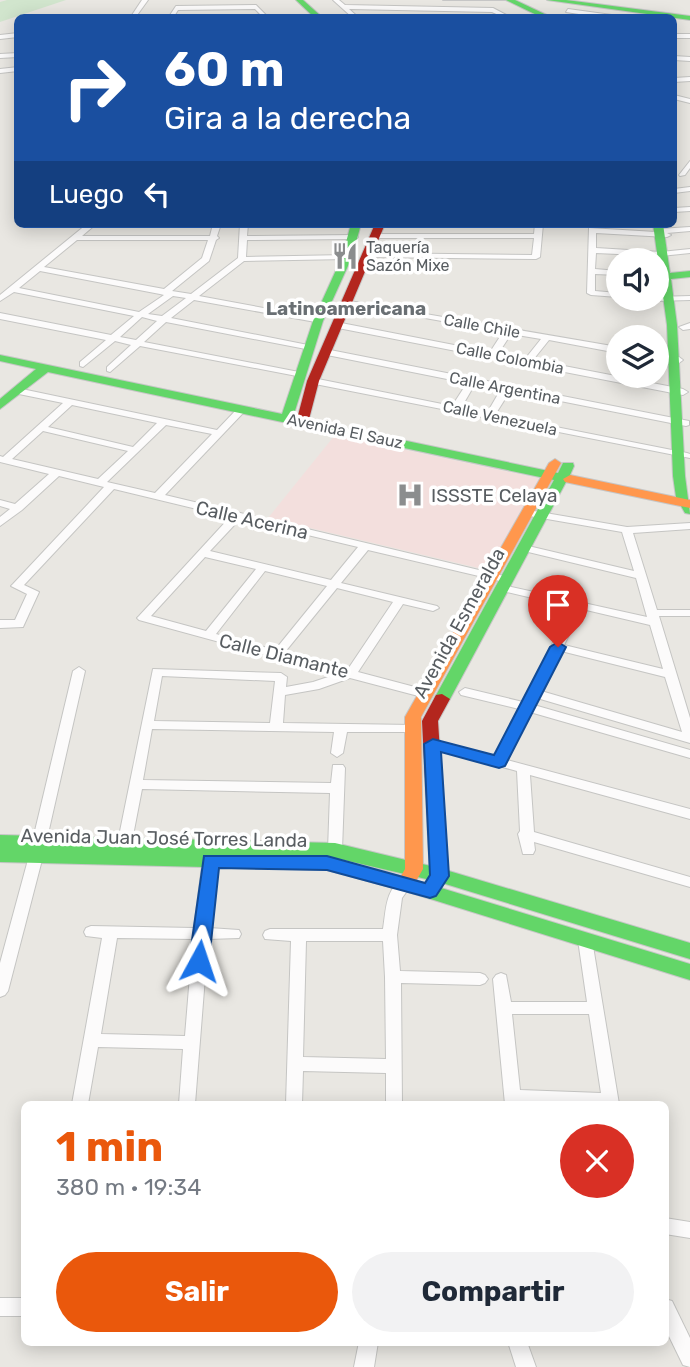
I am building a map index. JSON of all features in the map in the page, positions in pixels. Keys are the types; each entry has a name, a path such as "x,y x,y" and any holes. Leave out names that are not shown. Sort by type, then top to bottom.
{"main road":[{"path":"286,0 301,14"},
{"path":"299,0 315,14"},
{"path":"446,0 509,0 562,12 606,14"},
{"path":"550,0 562,12"},
{"path":"296,415 306,378 308,348 347,257 355,230"},
{"path":"306,378 325,352 378,230"},
{"path":"662,230 664,248"},
{"path":"669,276 690,274"},
{"path":"669,359 687,326 673,299"},
{"path":"673,299 669,359 678,391 688,501"},
{"name":"Avenida El Sauz","path":"0,347 110,369 296,415 560,470 688,501"},
{"name":"Avenida El Sauz","path":"0,358 242,410 296,415"},
{"path":"5,396 40,367"},
{"name":"Avenida Esmeralda","path":"439,876 430,721 499,581 560,470"},
{"name":"Avenida Esmeralda","path":"414,869 413,717 499,581 524,548 536,513"},
{"name":"Avenida Juan José Torres Landa","path":"0,842 38,849 211,854 335,850 439,876 690,951"},
{"name":"Avenida Juan José Torres Landa","path":"0,855 38,849 124,846 327,863 430,891 690,972"},
{"path":"405,884 414,869"},
{"path":"430,891 439,876"}],"street":[{"path":"336,0 353,14"},
{"path":"172,14 176,8 256,7 263,14"},
{"path":"345,7 493,10 502,14"},
{"path":"562,12 581,14"},
{"path":"682,175 690,163"},
{"path":"0,299 87,228"},
{"path":"83,365 206,259 216,228"},
{"path":"242,259 243,228"},
{"path":"367,255 536,257 539,228"},
{"path":"606,294 591,293 592,230 690,229"},
{"path":"242,238 355,230"},
{"path":"378,230 538,236"},
{"path":"76,238 215,238"},
{"path":"592,250 606,251"},
{"path":"669,253 690,251"},
{"path":"110,369 163,320 242,259 347,257"},
{"path":"38,268 318,321"},
{"path":"591,271 606,272"},
{"path":"12,289 308,348"},
{"name":"Calle Chile","path":"347,302 606,348"},
{"name":"Calle Venezuela","path":"0,316 682,455"},
{"name":"Calle Colombia","path":"337,325 678,391"},
{"path":"493,355 508,331"},
{"path":"527,362 546,338"},
{"name":"Calle Argentina","path":"325,352 680,422"},
{"path":"456,408 472,381"},
{"path":"489,417 507,388"},
{"path":"5,396 70,402 219,433"},
{"path":"2,459 70,402"},
{"path":"157,497 242,410"},
{"path":"0,625 19,624 33,592 17,586 135,450 165,421"},
{"path":"40,428 135,450"},
{"name":"Calle Acerina","path":"2,459 365,546 578,605 653,617 690,613"},
{"path":"0,523 56,473"},
{"path":"0,503 18,508"},
{"path":"536,513 627,530 690,526"},
{"path":"143,618 237,516"},
{"path":"627,530 690,739"},
{"path":"277,655 365,546"},
{"path":"524,548 642,576"},
{"path":"203,553 433,608"},
{"path":"208,637 263,567"},
{"path":"279,691 315,686 351,673 399,601"},
{"path":"499,762 578,605"},
{"name":"Calle Diamante","path":"143,618 426,694"},
{"path":"558,647 671,675"},
{"path":"0,991 38,849 79,671"},
{"path":"124,846 157,672 281,677 276,726"},
{"path":"465,692 528,707 690,754"},
{"path":"535,693 690,739"},
{"path":"147,725 413,729"},
{"path":"337,752 341,728"},
{"path":"433,744 690,814"},
{"path":"335,850 338,768"},
{"path":"414,768 434,768"},
{"path":"523,768 528,850"},
{"path":"135,784 337,788"},
{"path":"525,834 690,882"},
{"path":"187,1101 201,933 211,854"},
{"path":"394,1101 390,935 395,897 405,884"},
{"path":"92,932 234,934"},
{"path":"81,1101 111,932"},
{"path":"270,935 390,935"},
{"path":"294,1101 299,935"},
{"path":"585,940 610,1101"},
{"path":"393,977 480,979"},
{"path":"501,979 512,1101"},
{"path":"504,1009 597,1008"},
{"path":"92,1040 192,1043"},
{"path":"297,1064 393,1066"},
{"path":"669,1227 690,1230"},
{"path":"0,1307 21,1307"},
{"path":"669,1316 690,1358"},
{"path":"364,1367 368,1346"},
{"path":"518,1346 526,1367"}],"shaded area":[{"name":"ISSSTE Celaya","path":"335,435 542,479 487,570 268,518"}],"green space":[{"path":"66,0 24,14 14,14 14,17 0,22 0,2"}],"traffic: fast":[{"path":"299,0 315,14"},
{"path":"446,0 503,0"},
{"path":"509,0 541,14"},
{"path":"550,0 659,14"},
{"path":"677,16 690,18"},
{"path":"286,419 318,321 347,257 355,228"},
{"path":"659,228 672,325 679,476 683,497 690,510"},
{"path":"669,276 690,274"},
{"path":"0,358 570,479"},
{"path":"0,405 45,368"},
{"path":"442,699 568,466"},
{"path":"0,842 335,850 439,875 690,951"},
{"path":"0,855 327,863 405,884 690,972"}],"traffic: slow":[{"path":"410,876 414,869 413,717 555,463"},
{"path":"570,479 690,504"}],"traffic: jam":[{"path":"302,423 313,381 378,228"},
{"path":"433,885 439,875 430,721 442,699"}],"place":[{"name":"Taquería Sazón Mixe","path":"345,256"},
{"name":"ISSSTE Celaya","path":"410,495"}],"district":[{"name":"Latinoamericana","path":"346,308"}],"route":[{"path":"199,961 211,861 327,863 430,891 439,876 433,744 499,762 558,647"}]}
